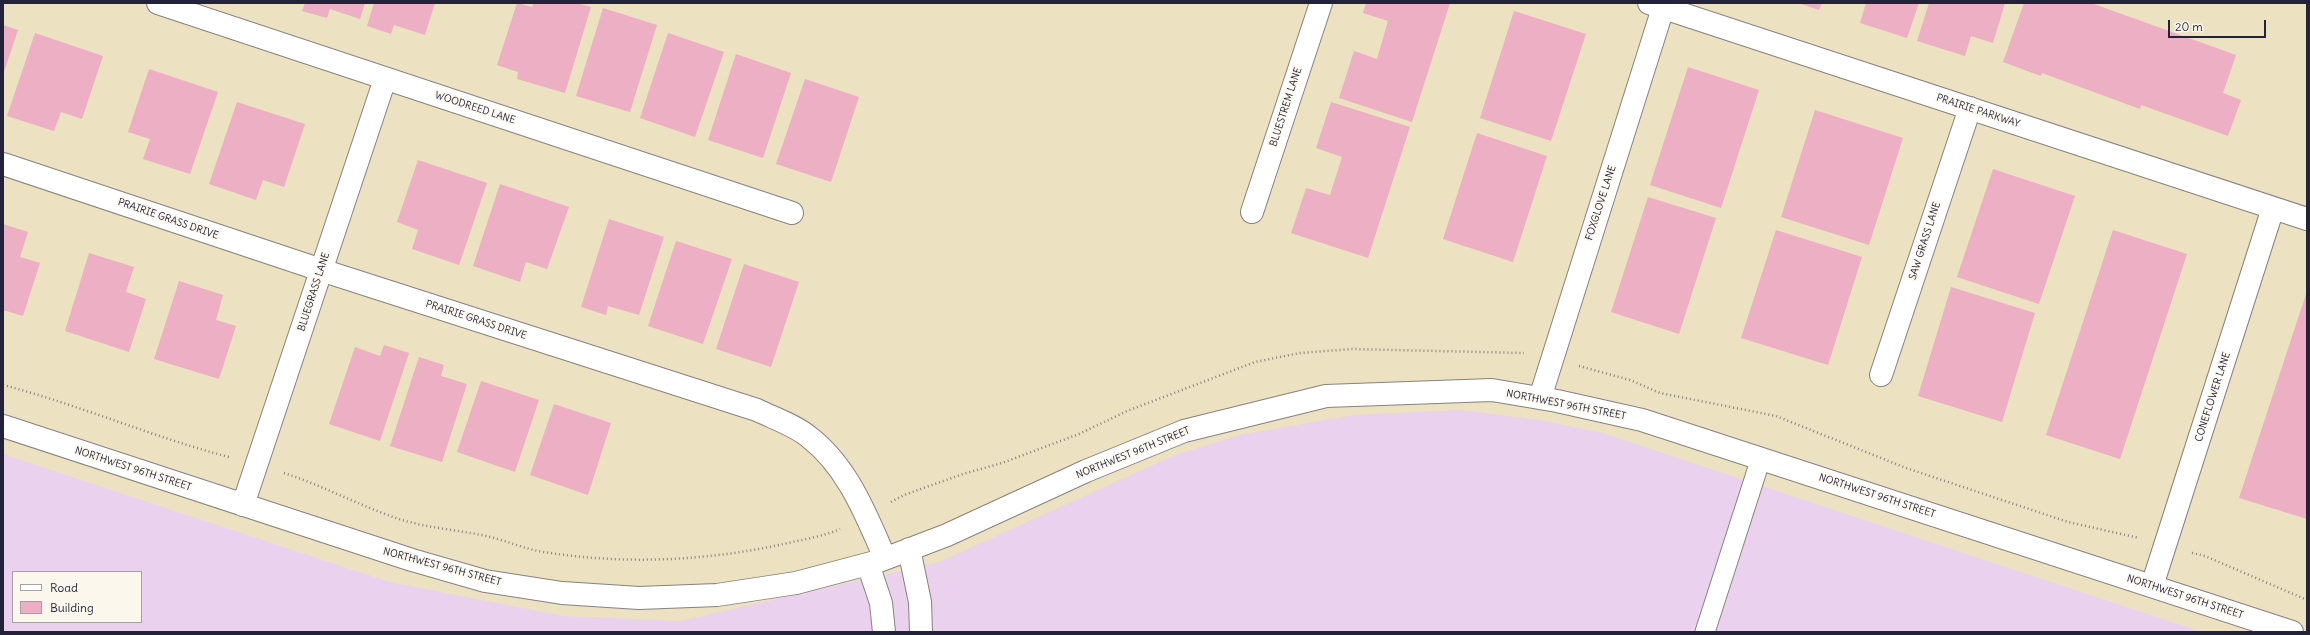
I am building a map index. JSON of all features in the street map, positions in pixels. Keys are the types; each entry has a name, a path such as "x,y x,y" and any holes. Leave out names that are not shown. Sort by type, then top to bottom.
{"street":[{"name":"WOODREED LANE","path":"158,3 792,213"},
{"name":"BLUESTREM LANE","path":"1252,212 1321,3"},
{"name":"PRAIRIE PARKWAY","path":"1656,5 2307,219"},
{"name":"FOXGLOVE LANE","path":"1540,398 1656,5"},
{"name":"BLUEGRASS LANE","path":"243,505 385,78"},
{"name":"SAW GRASS LANE","path":"1881,375 1970,108"},
{"name":"PRAIRIE GRASS DRIVE","path":"3,164 321,270 757,410 808,436 839,466 866,516 877,561 884,632"},
{"name":"CONEFLOWER LANE","path":"2152,586 2273,208"},
{"name":"NORTHWEST 96TH STREET","path":"3,426 412,560 485,581 562,593 639,598 717,595 796,583 877,561 947,535 1086,471 1184,431 1326,396 1492,390 1540,398 1642,420 2292,632"},
{"path":"909,549 920,602 921,632"}],"lane":[{"path":"1705,632 1761,458"}],"shaded area":[{"path":"1460,410 1539,420 1602,433 2202,632 3,632 3,454 389,582 563,616 680,621 939,562 1175,455 1239,435 1354,415"}],"building":[{"path":"305,3 365,3 360,19 330,9 327,18 302,11"},
{"path":"374,3 435,3 425,35 394,25 391,34 367,26"},
{"path":"517,3 532,7 533,3 577,3 591,7 565,93 517,79 518,72 497,65"},
{"path":"1366,3 1450,3 1412,122 1339,98 1354,51 1377,59 1388,21 1363,13"},
{"path":"1798,3 1822,3 1819,10"},
{"path":"1866,3 1919,3 1907,38 1860,23"},
{"path":"1929,3 2005,3 1993,43 1971,36 1965,56 1917,41"},
{"path":"2024,3 2091,3 2236,55 2223,93 2241,100 2228,136 2141,105 2140,109 2042,73 2041,76 2003,62"},
{"path":"603,8 657,25 630,112 576,96"},
{"path":"1514,11 1586,34 1551,141 1480,118"},
{"path":"3,25 18,30 3,75"},
{"path":"35,33 103,56 82,119 61,112 54,131 7,116"},
{"path":"668,33 724,52 695,137 640,118"},
{"path":"736,54 791,73 763,158 708,140"},
{"path":"1688,67 1759,90 1721,208 1650,185"},
{"path":"149,69 218,92 190,174 143,159 150,139 128,132"},
{"path":"805,79 859,97 831,182 776,164"},
{"path":"237,102 305,124 284,187 263,180 256,200 209,184"},
{"path":"1331,102 1410,127 1368,258 1291,233 1306,188 1330,195 1342,157 1316,148"},
{"path":"1815,110 1903,138 1869,245 1781,217"},
{"path":"1477,133 1547,156 1513,262 1443,239"},
{"path":"418,160 487,183 459,265 412,249 418,230 397,222"},
{"path":"1993,169 2075,196 2039,304 1957,277"},
{"path":"500,184 569,207 547,269 526,262 520,282 473,266"},
{"path":"1648,197 1716,218 1679,334 1611,312"},
{"path":"609,219 664,237 639,315 608,306 606,315 581,307"},
{"path":"3,224 28,232 20,257 40,263 23,316 3,310"},
{"path":"1776,230 1862,257 1828,365 1741,338"},
{"path":"2113,230 2187,254 2120,459 2046,435"},
{"path":"676,241 732,259 703,344 648,326"},
{"path":"89,253 134,267 126,292 146,299 129,352 65,331"},
{"path":"744,264 799,282 771,367 716,349"},
{"path":"179,281 223,295 216,320 236,326 219,379 154,359"},
{"path":"1951,287 2035,313 2002,422 1918,396"},
{"path":"2307,291 2307,519 2239,498"},
{"path":"384,345 409,353 380,441 329,424 355,347 380,356"},
{"path":"419,357 444,365 441,376 467,384 442,462 390,446"},
{"path":"481,381 539,400 515,472 457,452"},
{"path":"554,404 611,423 588,495 530,475"}]}
